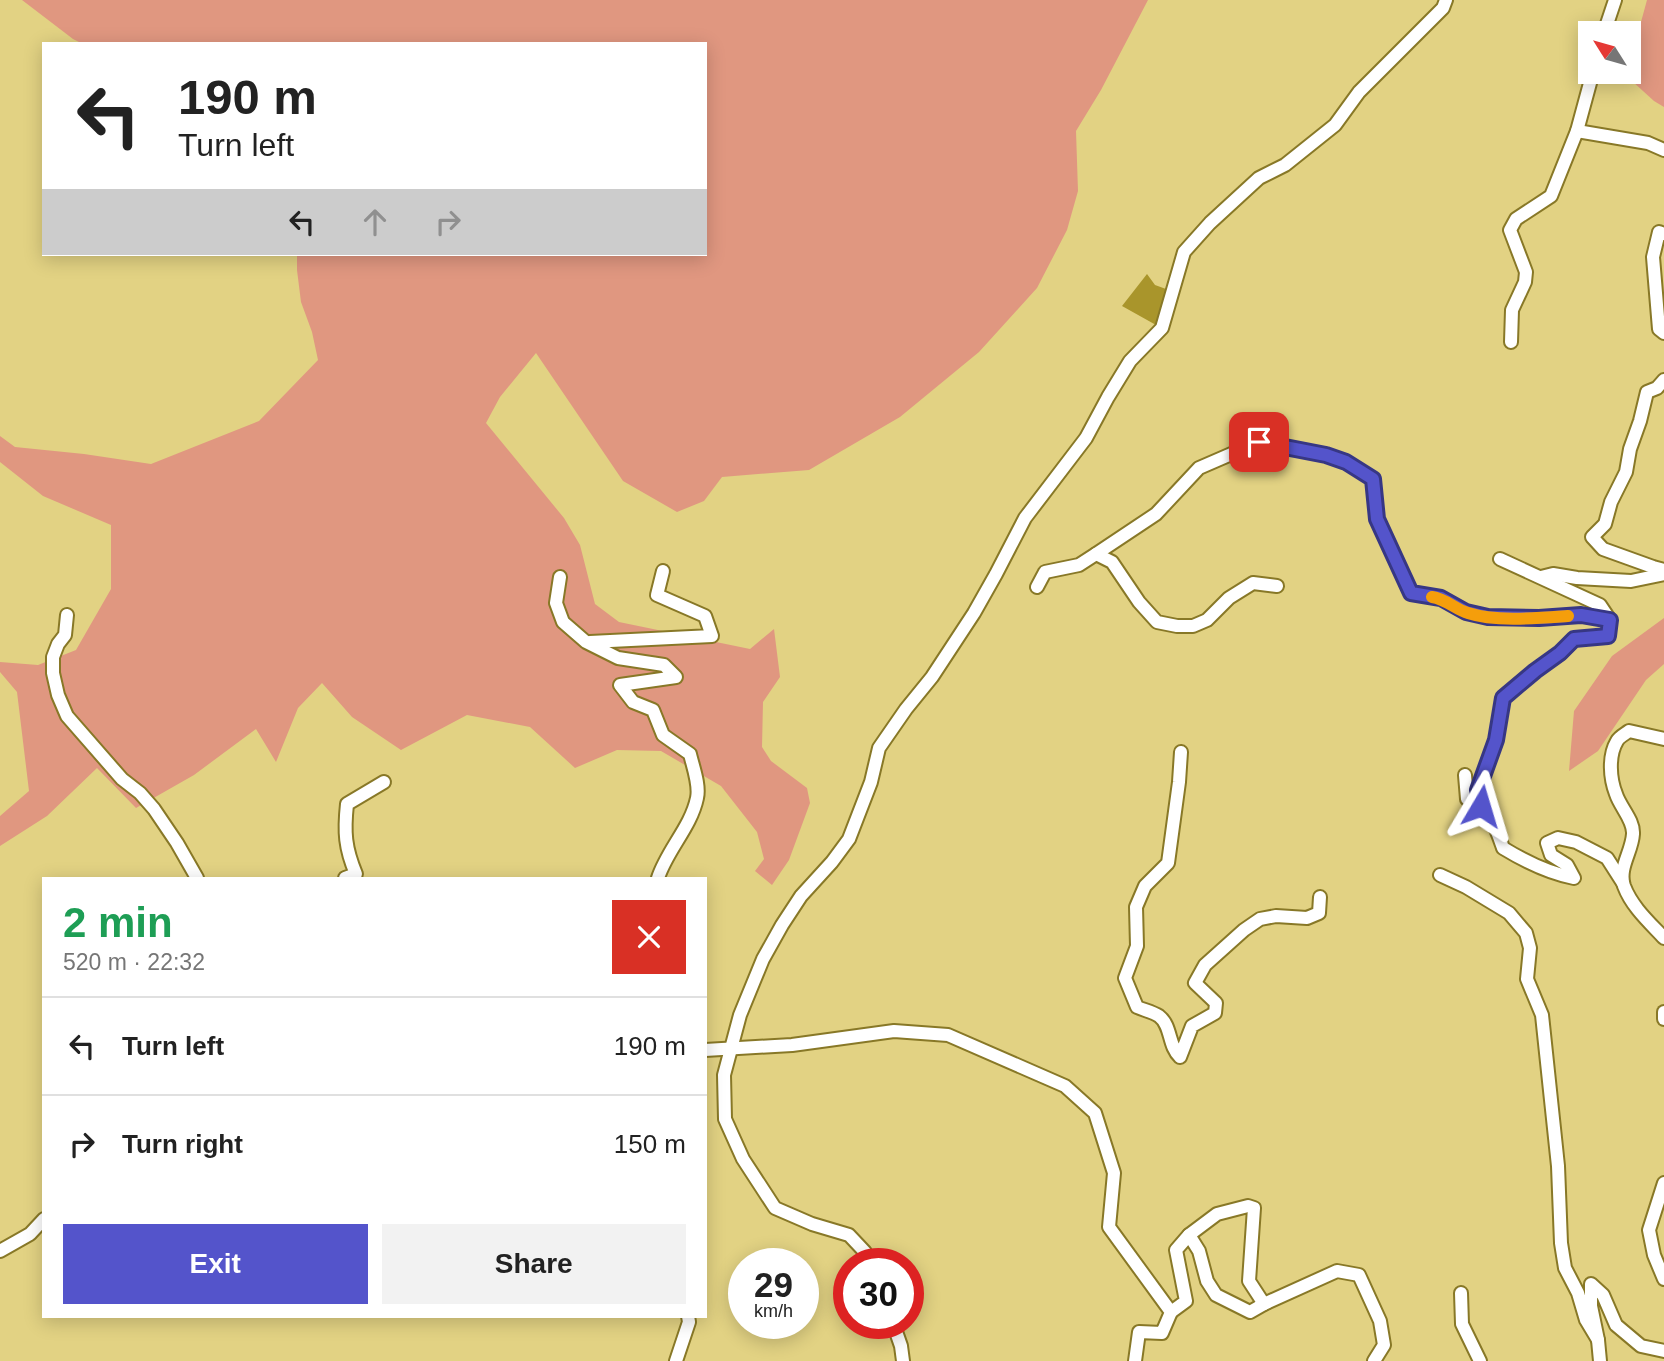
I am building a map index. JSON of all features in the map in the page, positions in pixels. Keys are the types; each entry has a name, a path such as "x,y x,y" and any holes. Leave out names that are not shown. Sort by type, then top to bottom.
{"street":[{"path":"861,1248 849,1235 812,1224 775,1208 743,1159 725,1119 724,1075 740,1015 764,959 801,896 849,839 871,782 879,748 932,677 974,613 1025,518 1086,439 1130,361 1162,328 1184,253 1210,223 1259,178 1285,165 1335,125 1359,92 1443,8 1446,0"},
{"path":"1608,21 1615,0"},
{"path":"1511,342 1512,310 1525,282 1526,272 1510,230 1516,219 1551,196 1577,131 1591,84"},
{"path":"1577,131 1648,143 1664,150"},
{"path":"1664,234 1659,232 1653,257 1659,329 1664,333"},
{"path":"1664,380 1657,388 1647,392 1626,472 1611,502 1605,524 1592,537 1603,549 1664,572"},
{"path":"1037,587 1045,572 1079,565 1156,513 1199,468 1259,442 1336,458 1373,479 1377,519 1411,593 1441,598 1466,612 1488,617 1581,615 1610,620"},
{"path":"1096,554 1112,562 1139,602 1157,622 1177,626 1193,626 1207,620 1229,598 1254,583 1277,586"},
{"path":"1481,806 1478,790 1496,740 1503,698 1574,639 1608,636 1610,620 1600,606 1500,559"},
{"path":"586,642 712,636 705,616 657,595 663,572"},
{"path":"1541,577 1553,574 1577,579 1631,581 1664,572"},
{"path":"560,577 556,603 564,622 586,642 618,658 664,666 676,677 620,685 633,702 653,710 663,735 691,754 695,773 698,796 659,877"},
{"path":"67,615 65,635 53,657 53,673 67,716 108,765 154,809 196,877"},
{"path":"1623,883 1622,869 1634,833 1616,795 1611,774 1612,756 1618,739 1629,731 1664,739"},
{"path":"1181,752 1168,863 1146,886 1136,907 1138,946 1125,978 1137,1007 1159,1016 1167,1027 1174,1051 1180,1056 1192,1026 1215,1013 1216,1003 1195,983 1205,965 1260,919 1276,916 1307,918 1319,913 1320,897"},
{"path":"1465,775 1467,799 1481,806 1495,823 1503,849 1525,862 1574,878 1567,865 1550,855 1547,843 1558,838 1576,842 1607,858 1632,903 1664,938"},
{"path":"348,877 356,874 349,857 344,829 347,804 384,782"},
{"path":"1440,875 1466,887 1508,913 1526,933 1530,948 1527,979 1542,1015 1558,1166 1561,1243 1565,1268 1578,1293 1586,1320 1598,1340"},
{"path":"1664,1013 1664,1019"},
{"path":"707,1050 792,1045 894,1031 948,1035 1065,1086 1095,1114 1111,1161 1114,1173 1109,1227 1171,1312"},
{"path":"1664,1184 1650,1230 1654,1255 1664,1279"},
{"path":"1135,1361 1139,1332 1161,1333 1171,1312 1186,1301 1176,1250 1189,1235 1217,1214 1248,1206 1254,1208 1249,1282 1264,1304"},
{"path":"0,1251 30,1234 42,1221"},
{"path":"1189,1235 1199,1251 1207,1280 1216,1295 1250,1312 1337,1271 1359,1275 1380,1321 1384,1345 1374,1361"},
{"path":"1600,1361 1591,1306 1591,1284 1603,1295 1616,1325 1641,1346 1664,1351"},
{"path":"1461,1293 1462,1324 1480,1361"},
{"path":"676,1361 688,1318"},
{"path":"898,1339 903,1361"}],"shaded area":[{"path":"22,0 1148,0 1101,90 1076,131 1078,191 1067,230 1037,288 979,352 900,417 809,470 722,477 704,501 677,512 623,481 536,353 500,397 486,423 564,518 580,545 595,604 619,622 750,649 774,629 780,677 763,702 762,747 771,761 807,788 810,803 789,860 772,885 755,871 764,859 757,832 721,786 661,751 617,750 575,768 530,727 467,715 401,750 352,717 322,683 298,708 276,762 256,729 194,775 136,808 97,768 47,816 0,846 0,816 29,791 17,692 0,672 0,662 38,665 76,650 111,589 111,525 43,496 0,462 0,436 15,447 151,464 259,421 318,360 312,332 301,302 297,256 707,256 707,42 79,42"},
{"path":"1647,0 1664,0 1664,107 1635,84 1642,84 1641,21"},
{"path":"1147,274 1155,285 1166,289 1167,297 1156,325 1122,306"},
{"path":"1664,618 1664,664 1646,680 1598,751 1569,771 1574,711 1612,656"}],"slow traffic":[{"path":"1432,597 1441,598 1466,612 1488,617 1568,616"}],"route":[{"path":"1259,442 1326,455 1346,462 1373,479 1377,519 1411,593 1441,598 1466,612 1488,617 1581,615 1610,620 1608,636 1574,639 1503,698 1496,740 1478,790 1481,806"}]}
